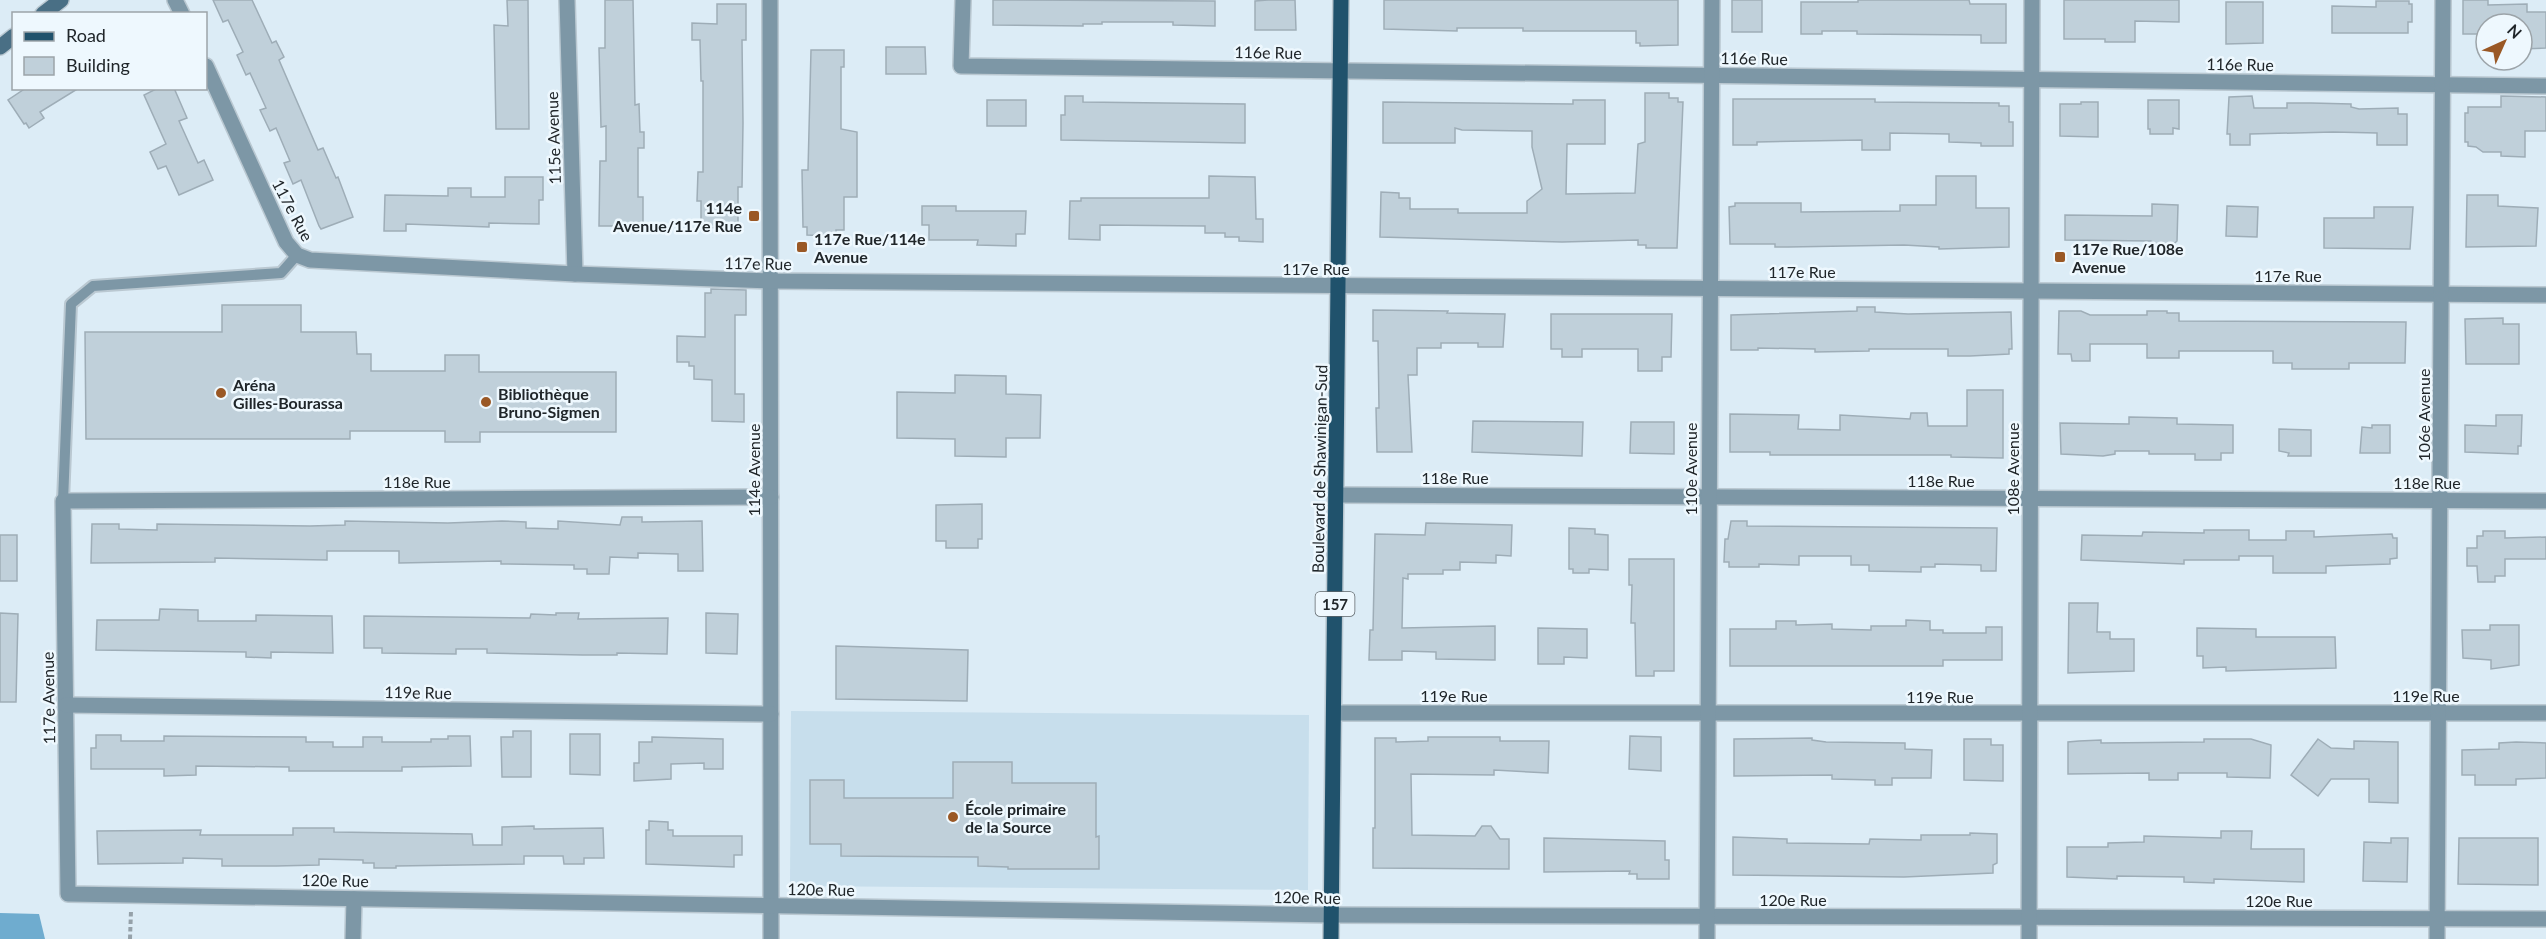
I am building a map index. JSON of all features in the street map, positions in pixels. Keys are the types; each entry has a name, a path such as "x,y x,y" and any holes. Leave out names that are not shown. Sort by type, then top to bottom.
{"main road":[{"name":"Boulevard de Shawinigan-Sud","path":"1331,939 1341,0"}],"street":[{"path":"46,12 61,0"},
{"name":"115e Avenue","path":"567,0 574,274"},
{"name":"114e Avenue","path":"770,0 771,939"},
{"name":"116e Rue","path":"963,0 961,66 2546,86"},
{"name":"110e Avenue","path":"1707,939 1712,0"},
{"name":"108e Avenue","path":"2029,939 2032,0"},
{"name":"106e Avenue","path":"2437,939 2443,0"},
{"path":"0,47 12,38"},
{"name":"117e Rue","path":"207,68 286,242 297,255 310,260 574,274 771,281 2546,295"},
{"name":"118e Rue","path":"1336,495 2546,501"},
{"name":"118e Rue","path":"63,501 771,497"},
{"name":"117e Avenue","path":"63,501 68,894"},
{"name":"119e Rue","path":"66,705 771,714"},
{"name":"119e Rue","path":"1335,712 2546,713"},
{"name":"120e Rue","path":"68,894 1331,915 2546,919"},
{"path":"353,939 354,899"}],"lane":[{"path":"63,501 71,304 93,286 281,273 297,255"}],"path":[{"path":"130,939 131,895"}],"shaded area":[{"path":"791,711 1309,715 1308,890 790,886"},
{"path":"0,913 39,914 45,939 0,939"}],"building":[{"path":"213,0 252,0 272,43 276,41 284,57 279,60 318,150 323,148 336,178 338,177 353,217 321,229 319,226 301,180 293,184 284,163 290,161 276,128 270,131 260,110 266,108 250,73 246,75 237,55 243,52 228,20 223,22"},
{"path":"507,0 528,0 529,129 496,129 494,25 508,26"},
{"path":"605,0 633,0 635,105 639,104 640,132 644,132 644,148 638,148 638,197 643,197 643,226 599,226 600,161 606,161 606,126 601,127 599,48 605,48"},
{"path":"993,0 1215,1 1215,26 1173,25 1173,22 1102,22 1102,24 1083,24 1083,26 993,25"},
{"path":"1295,0 1296,30 1255,30 1255,1"},
{"path":"1384,0 1678,0 1678,45 1640,46 1640,43 1636,43 1636,31 1523,31 1523,28 1457,28 1457,31 1384,29"},
{"path":"1732,0 1762,0 1762,32 1732,32"},
{"path":"1858,0 1969,0 1970,4 2006,4 2006,43 1981,43 1981,35 1857,34 1857,31 1822,31 1822,34 1801,34 1801,2 1858,2"},
{"path":"2064,0 2179,0 2179,22 2135,21 2135,42 2064,39"},
{"path":"2463,0 2488,0 2488,5 2527,4 2527,12 2474,12 2474,34 2463,34"},
{"path":"2376,1 2409,1 2409,4 2412,4 2412,22 2408,22 2408,33 2332,33 2332,6 2376,7"},
{"path":"2226,2 2263,2 2263,43 2226,44"},
{"path":"717,4 746,4 746,40 742,40 742,187 738,187 738,227 701,228 701,201 697,201 698,172 703,172 703,81 701,81 700,40 692,40 692,23 717,24"},
{"path":"2534,12 2546,12 2546,48 2534,48"},
{"path":"886,47 925,47 926,74 886,74"},
{"path":"811,50 844,50 844,67 841,67 841,129 857,132 857,197 844,197 844,230 836,230 836,236 807,235 807,227 803,227 802,170 808,170"},
{"path":"23,90 76,90 40,112 44,118 29,128 8,100"},
{"path":"154,90 175,90 187,118 179,121 198,163 204,160 213,180 179,195 166,166 158,169 150,152 166,144 144,95"},
{"path":"1645,93 1669,93 1669,98 1678,98 1678,102 1683,102 1677,248 1646,248 1646,245 1638,245 1638,240 1562,242 1380,237 1381,192 1399,193 1399,198 1410,198 1410,209 1458,209 1458,213 1527,213 1527,201 1542,189 1532,147 1532,131 1455,128 1455,143 1383,143 1383,102 1573,104 1573,100 1605,100 1605,144 1567,144 1566,194 1635,193 1638,144 1645,142"},
{"path":"1065,96 1083,96 1083,102 1245,104 1245,143 1061,140 1061,115 1065,115"},
{"path":"2252,96 2254,108 2287,108 2287,103 2311,103 2351,104 2351,107 2359,109 2398,108 2398,114 2407,114 2407,145 2377,145 2377,133 2333,132 2250,134 2250,145 2230,145 2230,134 2227,134 2229,97"},
{"path":"2501,96 2546,97 2546,131 2525,131 2525,157 2501,156 2501,152 2483,152 2476,147 2468,146 2468,142 2465,142 2465,113 2468,113 2468,107 2501,107"},
{"path":"1733,99 1875,99 1875,102 1999,103 1999,106 2009,106 2009,122 2013,122 2013,146 1981,146 1981,143 1949,142 1949,134 1890,133 1890,150 1862,150 1862,140 1757,142 1757,145 1733,145"},
{"path":"987,100 1026,100 1026,126 987,126"},
{"path":"2148,100 2179,100 2179,129 2173,128 2173,134 2150,134"},
{"path":"2081,102 2098,102 2098,137 2060,136 2060,104 2081,104"},
{"path":"1209,176 1255,177 1256,219 1263,219 1263,242 1239,241 1239,237 1225,237 1225,233 1205,233 1205,226 1100,225 1100,240 1069,239 1070,201 1081,201 1081,198 1209,198"},
{"path":"1936,176 1976,176 1976,208 2009,208 2009,247 1939,249 1939,247 1904,245 1775,247 1775,244 1730,244 1729,207 1735,206 1735,203 1801,203 1801,212 1900,211 1900,205 1936,205"},
{"path":"505,177 543,177 543,200 539,200 539,224 489,223 489,227 406,224 406,231 384,231 385,195 448,196 448,188 471,188 471,197 505,197"},
{"path":"2467,195 2498,195 2498,206 2538,208 2536,246 2466,247"},
{"path":"2152,204 2178,205 2177,241 2162,255 2151,241 2065,240 2065,215 2152,216"},
{"path":"922,206 956,206 956,211 1026,211 1025,234 1016,234 1016,246 977,245 978,240 929,240 929,225 922,225"},
{"path":"2227,206 2258,207 2257,237 2226,236"},
{"path":"2374,207 2413,207 2410,249 2324,248 2324,218 2374,218"},
{"path":"711,289 746,290 746,315 735,315 735,394 744,394 744,422 712,421 712,380 694,379 694,366 689,366 689,362 677,362 677,336 705,337 705,293 711,293"},
{"name":"Aréna Gilles-Bourassa","path":"222,305 301,305 301,332 356,332 357,354 371,354 371,371 445,371 445,355 479,355 479,372 616,372 616,432 480,432 480,442 445,442 445,431 350,431 350,439 86,439 85,332 222,332"},
{"path":"1857,307 1875,307 1875,312 1908,314 2011,312 2012,349 2009,349 2009,354 1970,356 1948,356 1948,349 1815,352 1815,349 1731,350 1731,315 1857,311"},
{"path":"1373,310 1505,314 1503,347 1478,347 1478,343 1441,343 1441,348 1417,348 1417,375 1408,375 1412,452 1377,452 1378,341 1373,341"},
{"path":"2059,311 2081,311 2090,315 2147,315 2147,311 2167,311 2167,313 2179,313 2179,321 2406,322 2405,363 2349,363 2349,369 2292,369 2292,363 2273,363 2273,351 2179,351 2179,358 2147,358 2147,344 2090,344 2090,361 2072,361 2071,354 2058,354"},
{"path":"1551,314 1672,314 1671,357 1662,357 1662,371 1638,371 1638,349 1582,349 1582,357 1562,357 1562,349 1551,349"},
{"path":"2503,318 2503,324 2519,324 2519,364 2466,364 2465,319"},
{"path":"955,375 1006,376 1006,394 1041,395 1040,438 1006,438 1006,457 955,456 955,439 897,438 897,392 955,393"},
{"path":"1967,390 2003,390 2003,458 1951,457 1951,455 1770,455 1770,452 1730,452 1730,414 1799,415 1798,429 1840,430 1840,415 1910,419 1911,413 1927,413 1928,426 1967,426"},
{"path":"2496,415 2522,415 2521,446 2518,446 2518,454 2465,452 2465,425 2496,426"},
{"path":"2129,417 2177,418 2177,424 2233,425 2233,453 2221,453 2221,460 2195,460 2195,454 2149,454 2149,451 2115,451 2115,454 2103,456 2061,454 2060,423 2129,424"},
{"path":"1473,421 1583,422 1582,456 1472,452"},
{"path":"1631,422 1674,422 1674,454 1630,453"},
{"path":"2372,425 2390,425 2390,453 2360,453 2362,427 2372,428"},
{"path":"2279,429 2311,430 2311,456 2288,456 2289,453 2279,451"},
{"path":"982,504 982,539 978,539 978,548 946,548 946,541 936,541 936,505"},
{"path":"622,517 642,517 642,522 702,521 703,571 678,571 678,554 638,553 638,558 610,557 609,574 587,574 587,569 574,569 574,565 501,564 501,561 399,563 399,551 327,551 327,560 215,558 215,562 91,563 92,524 119,524 119,529 157,530 157,524 310,526 345,525 345,521 448,523 502,521 526,522 526,528 558,529 558,521 620,525"},
{"path":"1731,521 1747,521 1747,526 1997,528 1996,571 1981,571 1981,565 1935,564 1935,567 1921,567 1921,572 1869,571 1869,565 1851,565 1851,556 1799,556 1799,565 1759,564 1759,567 1729,567 1729,562 1724,562 1725,539 1728,539"},
{"path":"1426,523 1512,525 1511,556 1496,555 1496,563 1460,562 1460,570 1443,570 1443,574 1408,574 1408,579 1403,578 1402,628 1495,626 1495,660 1436,659 1436,652 1402,651 1402,660 1369,660 1370,630 1373,630 1375,534 1425,535"},
{"path":"1569,528 1595,529 1595,534 1608,535 1608,570 1589,569 1589,573 1573,573 1573,569 1569,569"},
{"path":"2204,530 2249,530 2249,540 2286,540 2286,531 2314,531 2314,537 2392,534 2393,538 2397,538 2397,558 2390,559 2390,564 2326,566 2326,573 2273,573 2273,556 2239,556 2239,560 2184,560 2184,564 2081,560 2082,535 2142,536 2143,532 2204,533"},
{"path":"2483,531 2505,531 2505,538 2546,537 2546,559 2505,559 2505,576 2495,576 2495,582 2478,582 2477,566 2467,566 2467,548 2477,548 2477,536 2483,536"},
{"path":"0,535 17,535 17,581 0,581"},
{"path":"1629,559 1674,559 1674,671 1654,671 1654,676 1636,676 1635,623 1631,623 1632,585 1629,585"},
{"path":"2069,603 2098,603 2097,632 2110,632 2110,639 2134,639 2134,671 2068,673"},
{"path":"160,609 198,610 198,621 256,621 256,615 332,616 333,653 271,652 271,658 246,657 246,652 96,650 97,620 159,620"},
{"path":"0,613 18,614 16,702 0,702"},
{"path":"556,613 579,613 578,619 668,618 667,654 487,653 487,649 456,649 456,654 382,653 382,648 364,648 364,616 530,618 531,614 556,615"},
{"path":"706,613 738,614 737,654 706,653"},
{"path":"1906,620 1930,621 1930,630 1943,630 1943,633 1986,633 1986,627 2002,627 2002,660 1943,660 1943,666 1730,666 1730,629 1776,629 1776,621 1796,621 1796,625 1832,624 1832,629 1871,630 1871,626 1906,626"},
{"path":"2490,625 2519,625 2519,665 2491,669 2491,660 2463,658 2462,630 2490,630"},
{"path":"1538,628 1587,629 1587,658 1564,657 1564,664 1538,664"},
{"path":"2197,628 2256,629 2256,637 2335,637 2336,668 2226,671 2226,667 2203,668 2203,656 2197,656"},
{"path":"836,646 968,650 967,701 836,699"},
{"path":"513,731 531,731 531,777 502,777 501,737 513,737"},
{"path":"570,734 600,734 600,775 570,774"},
{"path":"96,735 121,735 121,741 164,741 164,736 306,737 306,742 333,742 333,747 363,747 363,737 382,737 382,742 431,742 431,739 448,739 448,736 470,736 471,766 402,767 402,771 289,771 289,767 196,766 196,775 164,776 164,769 91,769 91,748 96,748"},
{"path":"1630,736 1661,737 1661,771 1629,769"},
{"path":"652,737 723,739 723,769 704,769 704,763 671,764 671,779 634,781 634,763 639,763 639,742 652,742"},
{"path":"1428,737 1500,737 1500,741 1549,741 1548,773 1494,770 1494,775 1411,774 1412,835 1475,836 1482,826 1491,826 1500,839 1509,839 1509,869 1373,868 1375,738 1396,738 1396,742 1428,741"},
{"path":"1812,738 1812,740 1826,742 1905,743 1905,749 1932,750 1931,778 1892,778 1892,785 1875,785 1875,780 1832,779 1832,775 1734,776 1734,739"},
{"path":"1964,739 1991,739 1991,745 2003,745 2003,781 1964,780"},
{"path":"2204,739 2251,739 2271,745 2270,778 2227,777 2227,773 2178,773 2178,780 2149,780 2149,773 2068,774 2068,742 2101,740 2101,743 2204,742"},
{"path":"2318,739 2331,748 2354,749 2354,741 2398,742 2398,803 2369,802 2369,779 2331,779 2318,796 2291,775"},
{"path":"2499,743 2546,743 2546,778 2516,779 2516,785 2475,785 2475,775 2462,775 2462,750 2499,749"},
{"name":"École primaire de la Source","path":"953,762 1012,762 1012,783 1096,783 1096,837 1099,836 1099,869 1008,869 1008,867 978,866 978,857 841,856 841,844 810,844 810,780 844,780 844,798 953,798"},
{"path":"649,821 668,822 668,830 673,830 673,836 742,836 742,855 734,855 734,867 646,864 646,830 649,830"},
{"path":"534,826 534,829 603,828 604,858 584,858 584,864 564,864 563,856 524,856 524,864 396,866 396,868 374,868 374,863 363,863 363,860 319,859 319,865 276,866 222,866 222,859 183,858 183,863 98,864 97,831 201,830 200,835 293,835 293,828 334,828 334,832 472,834 473,845 502,845 502,827"},
{"path":"2221,831 2252,831 2251,849 2304,849 2304,882 2214,879 2214,883 2184,882 2184,877 2117,876 2117,879 2067,877 2067,847 2108,847 2108,843 2144,842 2144,836 2221,838"},
{"path":"1970,833 1997,834 1997,863 1993,865 1993,873 1904,877 1733,875 1733,837 1787,839 1787,843 1869,844 1870,839 1921,840 1921,835 1970,835"},
{"path":"1544,838 1665,841 1665,860 1669,860 1669,879 1637,879 1637,874 1629,874 1630,871 1544,872"},
{"path":"2391,838 2408,838 2407,882 2363,881 2364,842 2391,843"},
{"path":"2459,838 2538,838 2538,885 2458,884"}],"place":[{"name":"114e Avenue/117e Rue","path":"754,216"},
{"name":"117e Rue/114e Avenue","path":"802,247"},
{"name":"117e Rue/108e Avenue","path":"2060,257"},
{"name":"Aréna Gilles-Bourassa","path":"221,393"},
{"name":"Bibliothèque Bruno-Sigmen","path":"486,402"},
{"name":"École primaire de la Source","path":"953,817"}]}
